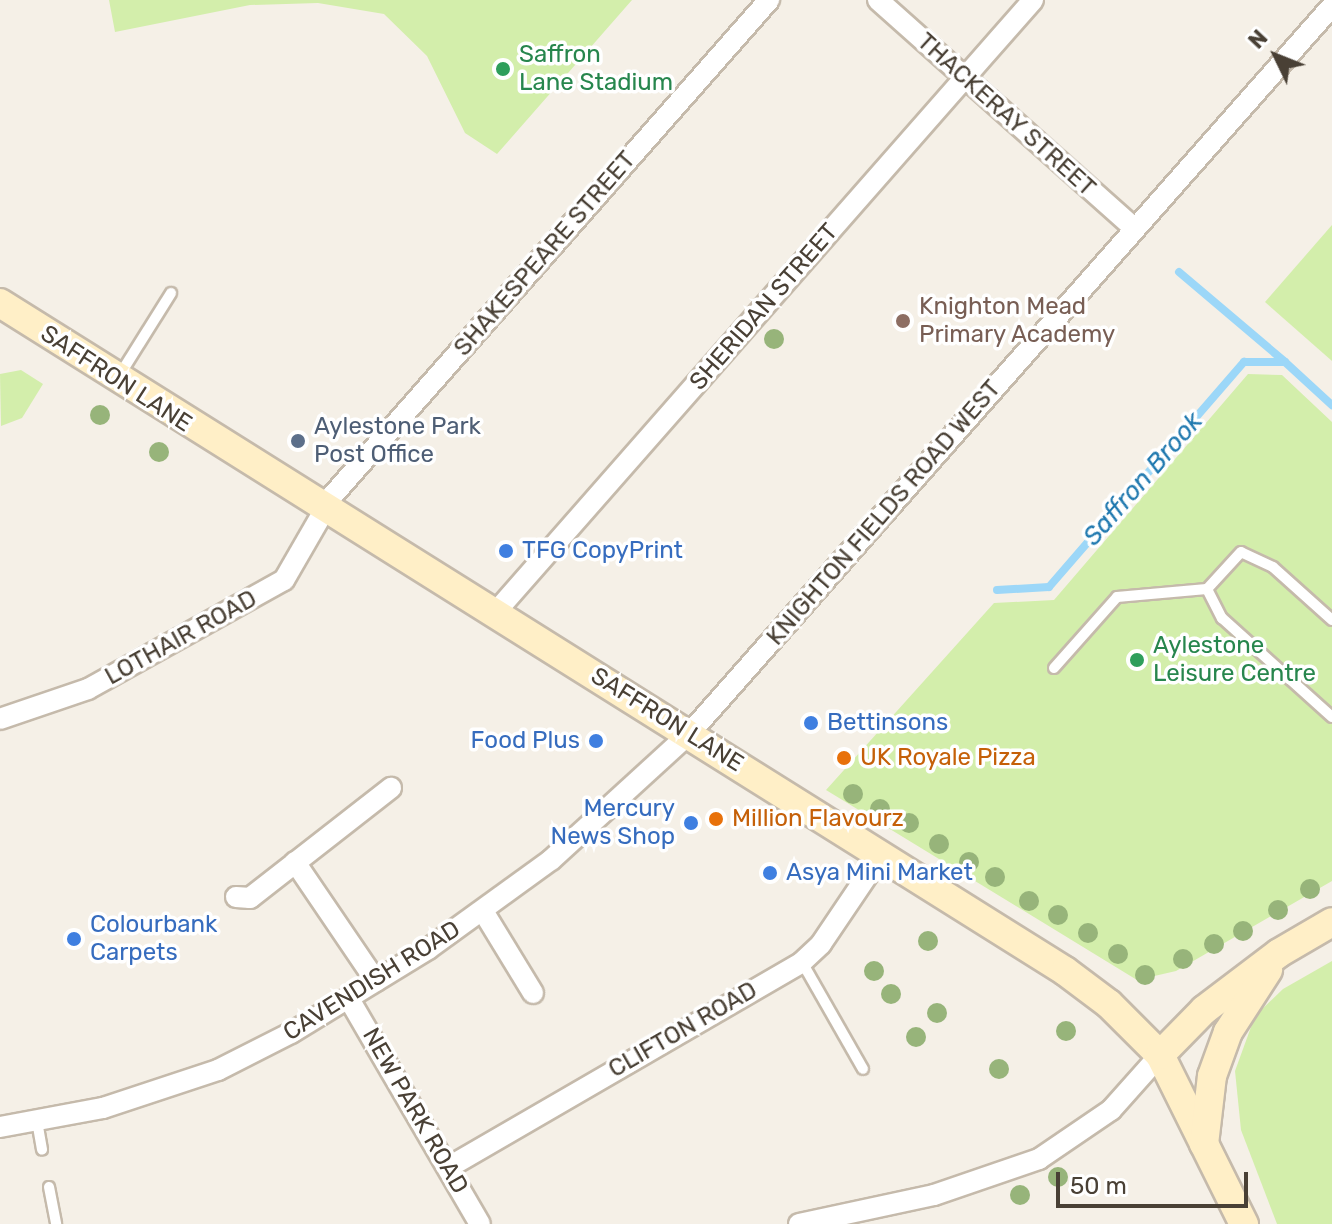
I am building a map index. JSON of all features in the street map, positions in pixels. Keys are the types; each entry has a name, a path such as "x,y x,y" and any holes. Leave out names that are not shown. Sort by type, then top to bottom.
{"main road":[{"name":"SAFFRON LANE","path":"1,306 326,512 690,733 1065,971 1109,1004 1160,1055 1244,1224"},
{"path":"1160,1055 1204,1010 1279,953 1332,922"},
{"path":"1204,1144 1212,1076 1228,1032 1279,953"}],"street":[{"name":"SHAKESPEARE STREET","path":"326,512 333,495 769,0"},
{"name":"THACKERAY STREET","path":"878,0 1135,229"},
{"name":"SHERIDAN STREET","path":"494,614 1033,0"},
{"name":"KNIGHTON FIELDS ROAD WEST","path":"690,733 1332,6"},
{"name":"LOTHAIR ROAD","path":"0,719 88,689 269,590 295,567 326,512"},
{"name":"CAVENDISH ROAD","path":"0,1127 144,1097 218,1070 349,999 483,911 551,860 690,733"},
{"path":"236,897 250,898 391,788"},
{"name":"CLIFTON ROAD","path":"449,1167 802,962 821,944 881,855"},
{"path":"295,862 376,981"},
{"path":"483,911 533,993"},
{"name":"NEW PARK ROAD","path":"349,999 480,1224"},
{"path":"799,1224 922,1198 1039,1159 1111,1110 1160,1055"}],"lane":[{"path":"116,379 171,293"},
{"path":"1054,668 1117,597 1207,589 1241,552 1273,567 1332,620"},
{"path":"1207,589 1222,618 1332,717"},
{"path":"802,962 863,1069"},
{"path":"37,1121 42,1150"},
{"path":"49,1187 56,1224"}],"green space":[{"name":"Saffron Lane Stadium","path":"109,0 632,0 497,154 465,133 427,56 384,14 318,3 250,5 115,32"},
{"path":"1332,225 1332,361 1265,302"},
{"path":"21,370 43,384 22,418 1,426 0,374"},
{"name":"Aylestone Leisure Centre","path":"1248,374 1282,375 1332,422 1332,881 1176,971 1137,980 826,790 994,603 1054,600"},
{"path":"1332,961 1332,1224 1277,1224 1241,1130 1235,1071 1255,1016 1283,989"}],"waterway":[{"name":"Saffron Brook","path":"1179,272 1285,362"},
{"name":"Saffron Brook","path":"997,590 1049,587 1244,362 1285,362 1332,405"}],"place":[{"name":"Saffron Lane Stadium","path":"503,69"},
{"name":"Knighton Mead Primary Academy","path":"903,321"},
{"name":"Aylestone Park Post Office","path":"298,441"},
{"name":"TFG CopyPrint","path":"506,551"},
{"name":"Aylestone Leisure Centre","path":"1137,660"},
{"name":"Bettinsons","path":"811,723"},
{"name":"Food Plus","path":"596,741"},
{"name":"UK Royale Pizza","path":"844,758"},
{"name":"Million Flavourz","path":"716,819"},
{"name":"Mercury News Shop","path":"691,823"},
{"name":"Asya Mini Market","path":"770,873"},
{"name":"Colourbank Carpets","path":"74,939"}]}
